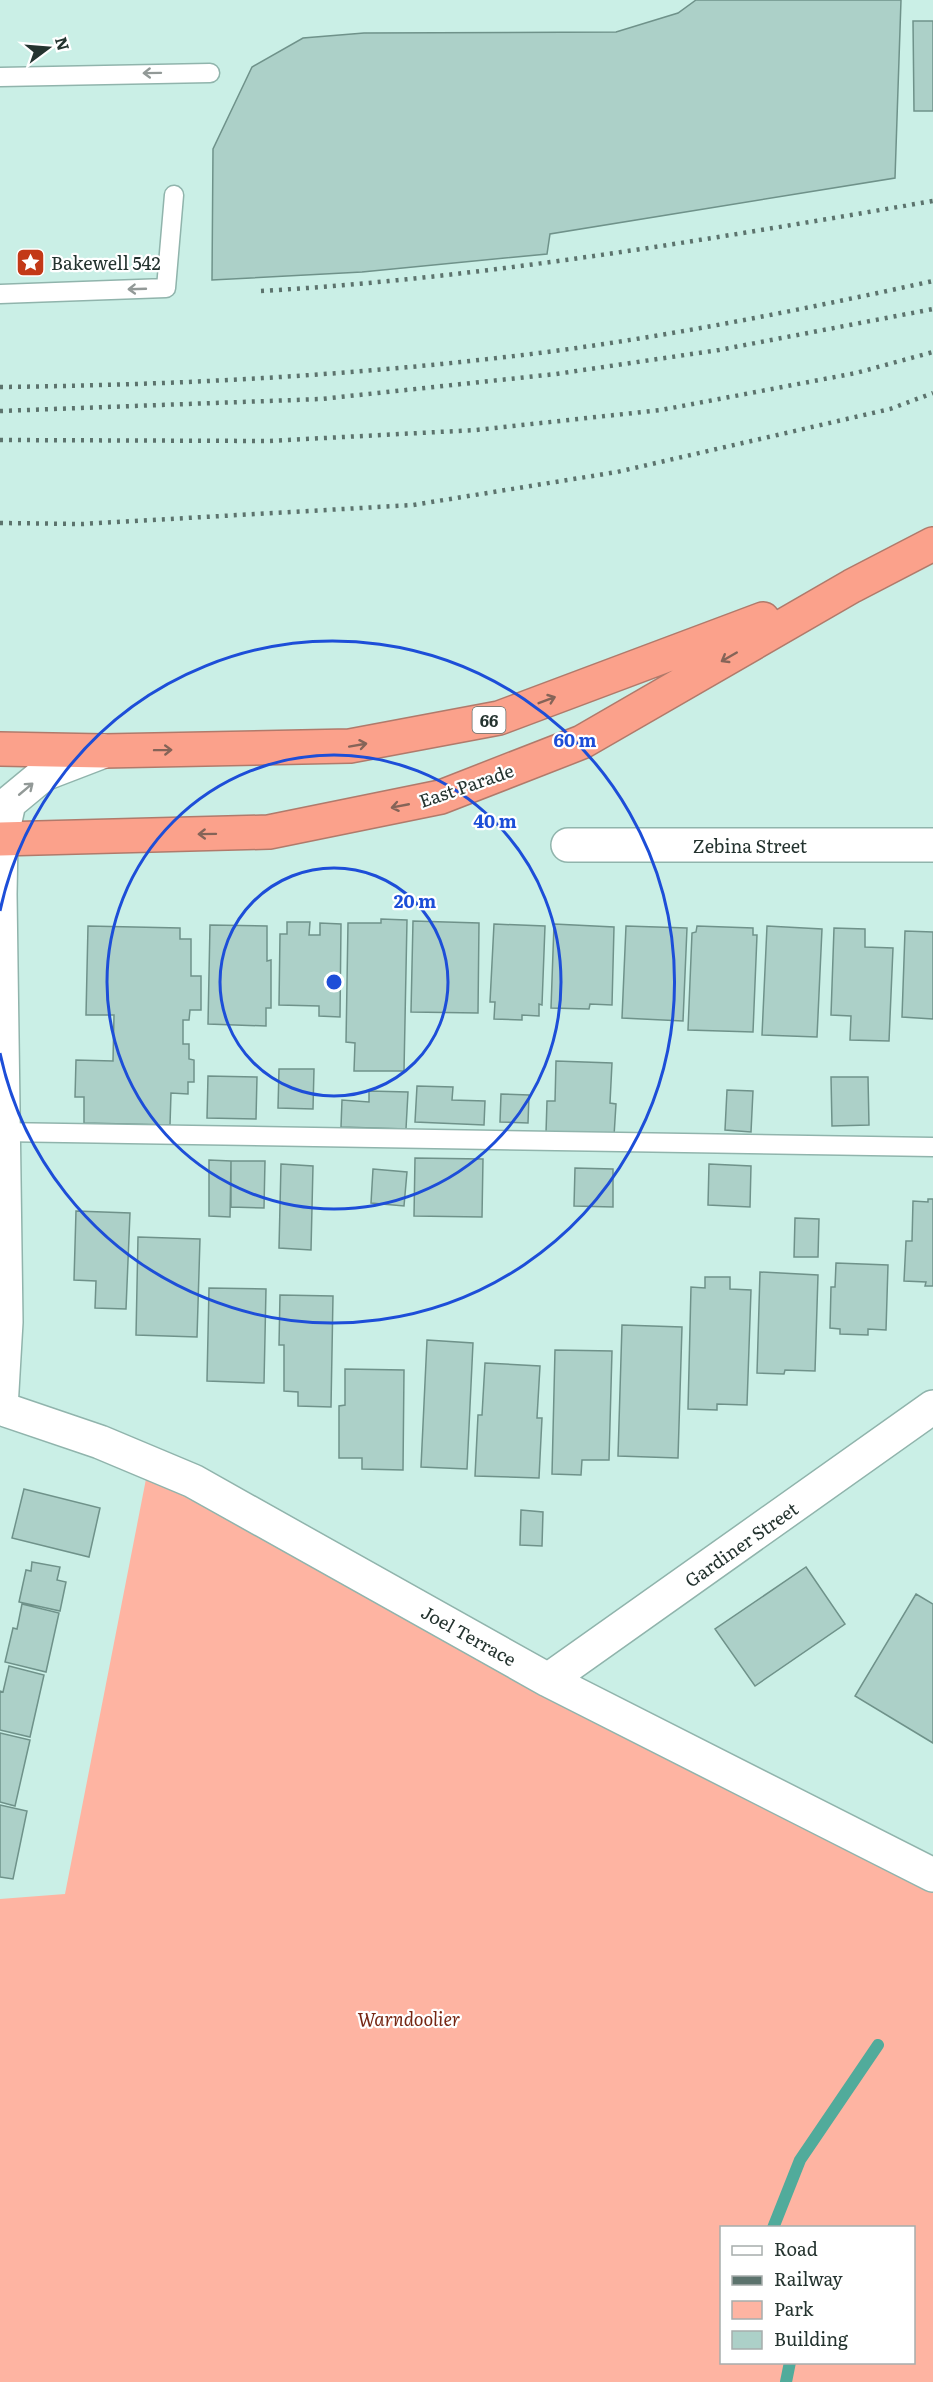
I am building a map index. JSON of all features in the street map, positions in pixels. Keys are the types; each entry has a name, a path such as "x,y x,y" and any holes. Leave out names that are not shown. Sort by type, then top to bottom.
{"highway":[{"name":"East Parade","path":"1,839 269,832 441,797 582,742 852,586 933,544"},
{"name":"East Parade","path":"0,749 105,751 350,746 499,718 852,586"}],"street":[{"path":"1,1408 6,1322 2,1132 1,839 9,803 44,774 105,751"},
{"name":"Zebina Street","path":"568,845 933,845"},
{"name":"Gardiner Street","path":"548,1680 933,1407"},
{"name":"Joel Terrace","path":"1,1408 100,1442 193,1481 548,1680 933,1875"}],"lane":[{"path":"0,77 210,73"},
{"path":"0,294 166,288 174,195"},
{"path":"2,1132 933,1147"}],"green space":[{"name":"Warndoolier","path":"100,1442 933,1875 933,2382 0,2382 0,1899 65,1894 146,1479"}],"building":[{"path":"696,0 901,0 895,178 550,234 547,254 362,272 212,280 213,149 252,67 303,38 364,33 616,32 678,13"},
{"path":"913,21 933,21 933,111 914,111"},
{"path":"381,919 407,920 404,1071 354,1071 355,1043 346,1042 348,923 381,923"},
{"path":"413,921 479,923 478,1013 411,1012"},
{"path":"287,922 310,922 309,935 320,935 320,923 341,924 340,1017 319,1016 319,1006 279,1005 280,934 287,934"},
{"path":"494,924 545,926 542,1005 539,1004 539,1016 522,1015 522,1020 494,1019 495,1002 490,1002"},
{"path":"554,924 614,927 612,1005 590,1004 589,1009 551,1008"},
{"path":"210,925 267,926 267,961 271,960 271,1008 266,1008 266,1026 208,1024"},
{"path":"88,926 180,928 180,939 191,939 191,976 201,976 201,1010 190,1010 189,1020 183,1020 183,1044 189,1044 189,1059 194,1060 194,1082 188,1082 188,1094 171,1093 170,1125 84,1123 84,1097 75,1097 76,1060 113,1061 114,1015 86,1015"},
{"path":"626,926 687,928 683,1021 622,1018"},
{"path":"697,926 753,928 753,935 757,935 753,1032 688,1030 692,933 696,932"},
{"path":"767,926 822,929 817,1037 762,1035"},
{"path":"834,928 865,929 865,947 893,948 889,1041 850,1040 851,1016 831,1015"},
{"path":"905,931 933,932 933,1019 902,1017"},
{"path":"556,1061 612,1063 610,1103 616,1104 614,1136 546,1133 547,1101 555,1101"},
{"path":"279,1069 314,1069 313,1109 278,1108"},
{"path":"208,1076 257,1077 256,1119 207,1118"},
{"path":"831,1077 868,1077 869,1125 832,1126"},
{"path":"417,1086 453,1087 452,1100 485,1101 484,1125 415,1122"},
{"path":"727,1090 753,1091 751,1132 725,1130"},
{"path":"369,1091 408,1092 406,1129 341,1127 342,1100 369,1102"},
{"path":"501,1094 529,1095 528,1123 500,1122"},
{"path":"415,1158 483,1159 482,1217 414,1216"},
{"path":"209,1160 231,1161 230,1217 209,1216"},
{"path":"231,1161 265,1161 264,1208 231,1207"},
{"path":"281,1164 313,1166 311,1250 279,1248"},
{"path":"709,1164 751,1166 750,1207 708,1205"},
{"path":"575,1168 613,1169 613,1207 574,1206"},
{"path":"373,1169 407,1172 404,1206 371,1203"},
{"path":"928,1199 933,1199 933,1286 925,1286 926,1282 904,1281 906,1241 912,1241 913,1201 928,1202"},
{"path":"76,1211 130,1213 126,1309 95,1308 96,1281 74,1280"},
{"path":"795,1218 819,1219 818,1257 794,1257"},
{"path":"138,1237 200,1239 197,1337 136,1335"},
{"path":"836,1263 888,1265 886,1330 868,1329 868,1335 840,1334 840,1329 830,1328 831,1287 835,1287"},
{"path":"760,1272 818,1275 815,1371 785,1370 784,1374 757,1373"},
{"path":"705,1277 730,1277 730,1289 751,1290 747,1405 717,1404 717,1410 688,1409 691,1287 705,1288"},
{"path":"209,1288 266,1289 264,1383 207,1381"},
{"path":"280,1295 333,1296 331,1407 298,1406 298,1392 284,1391 284,1345 279,1345"},
{"path":"622,1325 682,1327 678,1458 618,1456"},
{"path":"427,1340 473,1343 467,1469 421,1467"},
{"path":"555,1350 612,1351 609,1460 582,1460 581,1475 552,1474"},
{"path":"485,1363 540,1366 537,1418 542,1418 539,1478 475,1476 478,1415 482,1415"},
{"path":"345,1369 404,1370 403,1470 362,1469 362,1458 339,1458 339,1406 345,1405"},
{"path":"24,1489 100,1508 89,1557 12,1538"},
{"path":"521,1510 543,1512 542,1546 520,1545"},
{"path":"32,1562 60,1567 57,1580 66,1582 60,1611 19,1602 26,1570 31,1571"},
{"path":"806,1567 845,1624 755,1686 715,1629"},
{"path":"916,1594 933,1604 933,1743 855,1696"},
{"path":"22,1604 59,1613 46,1672 5,1662 13,1628 17,1629"},
{"path":"9,1666 44,1675 30,1737 0,1730 0,1691 3,1692"},
{"path":"0,1733 30,1740 15,1806 0,1802"},
{"path":"0,1805 27,1811 13,1879 0,1877"}],"waterway":[{"path":"774,2226 800,2160 878,2045"},
{"path":"786,2382 790,2364"}],"railway":[{"path":"261,291 346,285 514,267 682,243 933,201"},
{"path":"0,387 206,381 343,373 479,360 596,345 693,329 933,281"},
{"path":"0,411 321,399 556,374 719,350 933,309"},
{"path":"0,440 268,441 476,430 661,410 856,373 933,352"},
{"path":"0,523 82,524 413,505 617,472 890,409 933,393"}],"place":[{"name":"Bakewell 542","path":"30,262"}]}
